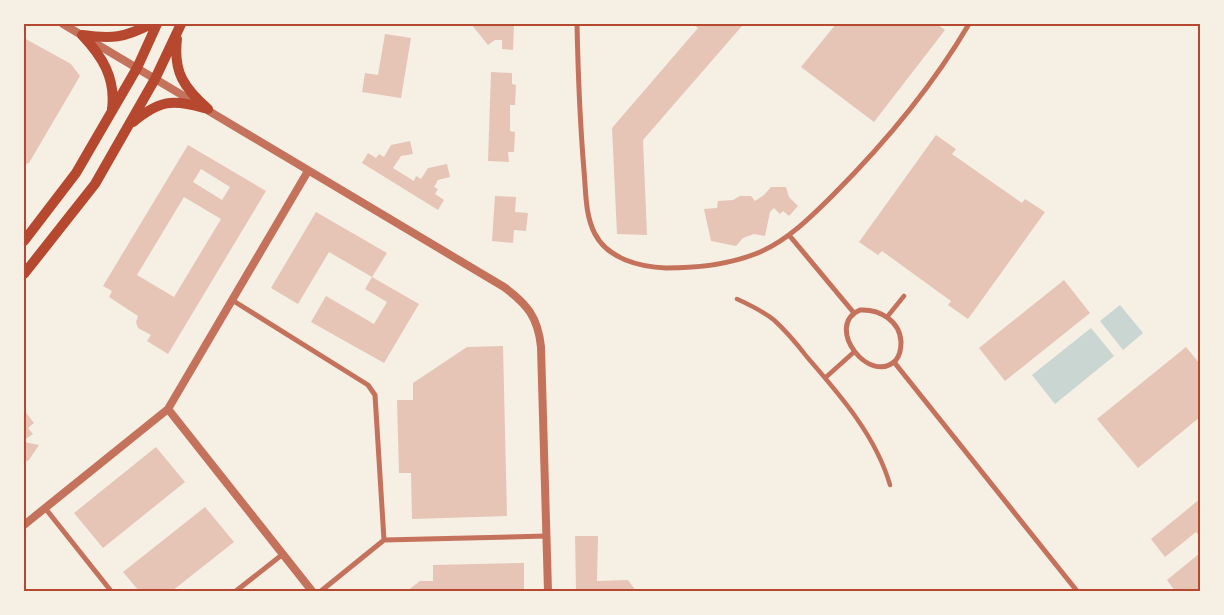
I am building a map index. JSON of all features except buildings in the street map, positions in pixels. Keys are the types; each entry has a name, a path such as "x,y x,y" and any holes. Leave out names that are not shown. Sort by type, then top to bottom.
{"main road":[{"path":"82,35 111,38 137,31 152,24"},
{"path":"24,241 76,174 137,68 157,24"},
{"path":"24,274 95,184 155,79 180,27"},
{"path":"180,27 176,50 178,70 184,84 195,98 208,109"},
{"path":"82,35 100,56 110,75 113,98 111,112"},
{"path":"128,126 154,108 172,102 184,102 208,109"}],"street":[{"path":"63,24 504,287 529,310 538,327 541,347 548,591"},
{"path":"576,24 580,122 588,214 595,234 607,250 627,261 652,268 691,268 736,260 757,254 789,235 814,214 853,175 905,118 954,50 968,24"},
{"path":"24,525 168,410 308,171"},
{"path":"789,235 854,313"},
{"path":"887,317 904,296"},
{"path":"737,299 761,310 775,321 826,378 866,432 885,466 890,484"},
{"path":"232,300 368,385 374,392 377,407 384,540"},
{"path":"867,310 878,312 887,317 898,331 900,351 894,362 882,367 875,366 860,359 854,352 850,346 847,327 854,313 867,310"},
{"path":"826,378 854,352"},
{"path":"894,362 1077,591"},
{"path":"168,410 312,591"},
{"path":"45,508 111,591"},
{"path":"322,591 384,540 547,536"},
{"path":"236,591 283,554"}],"shaded area":[{"path":"1120,305 1143,333 1123,350 1100,321"},
{"path":"1091,328 1114,356 1055,404 1032,375"}]}
